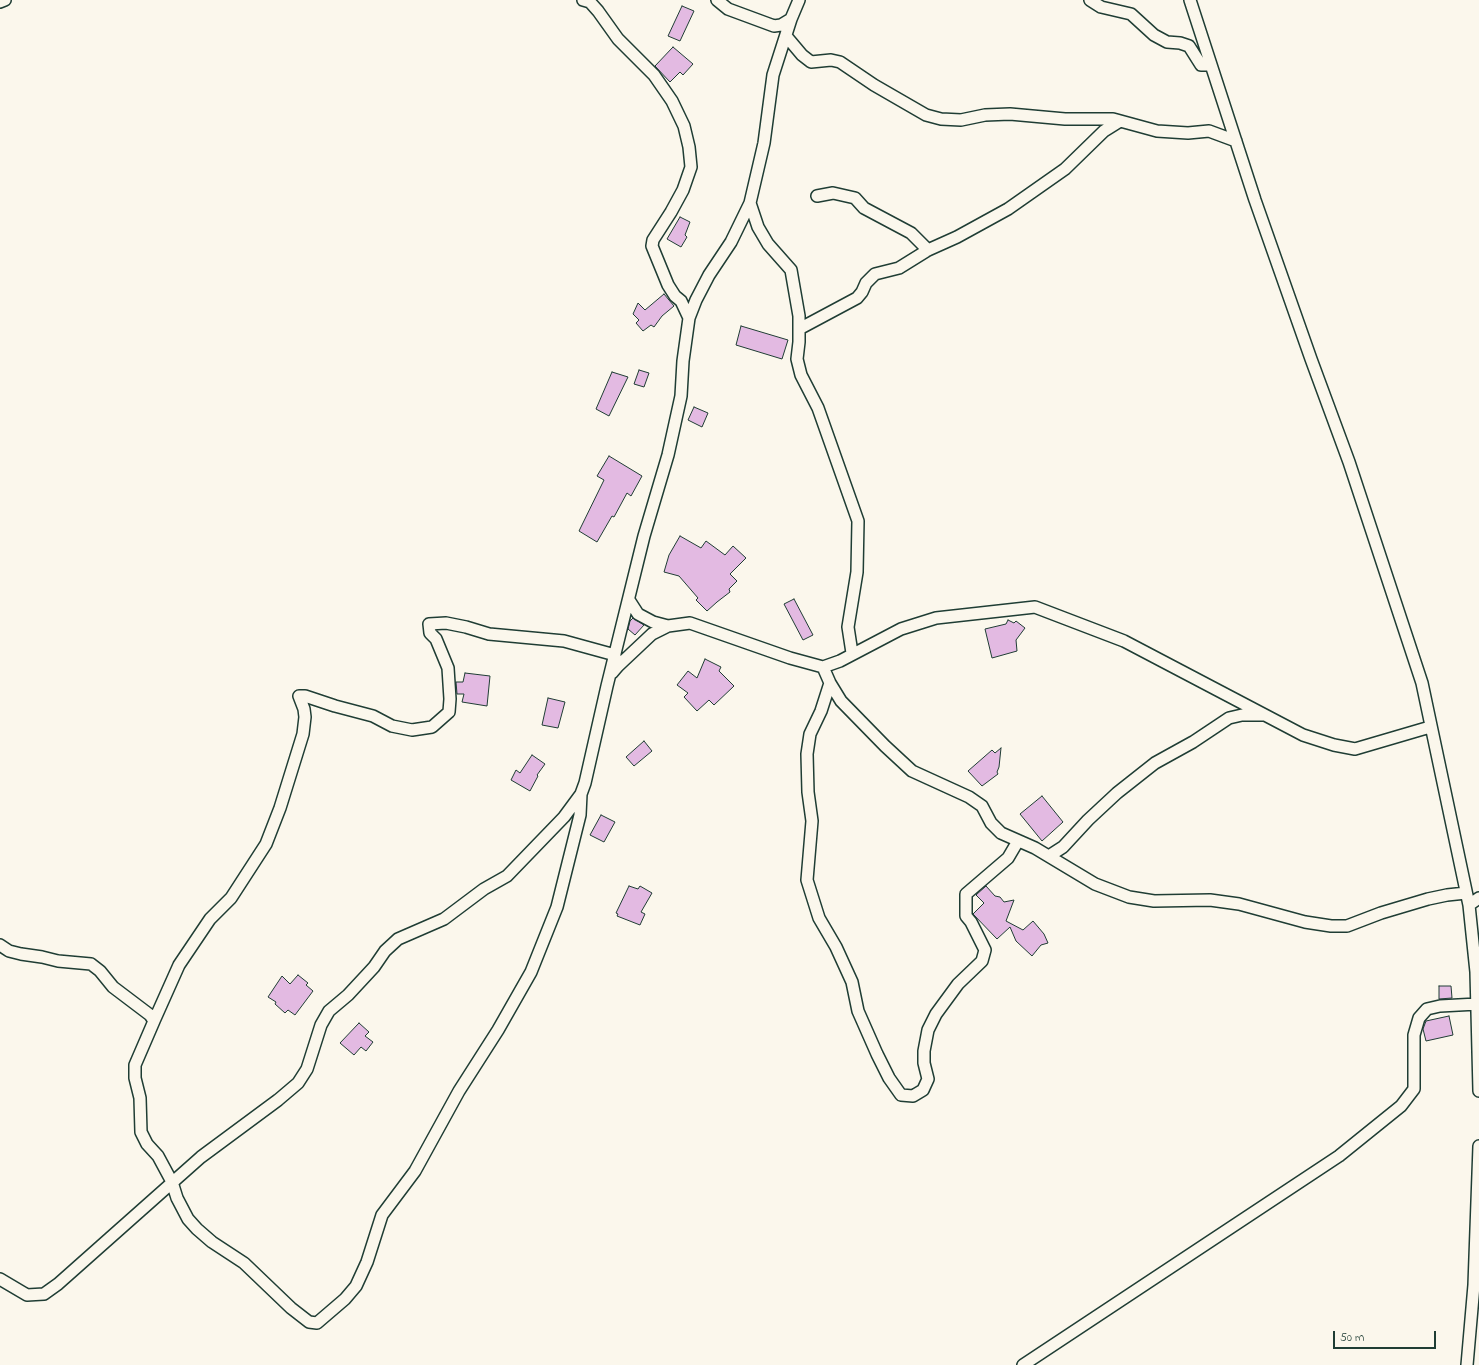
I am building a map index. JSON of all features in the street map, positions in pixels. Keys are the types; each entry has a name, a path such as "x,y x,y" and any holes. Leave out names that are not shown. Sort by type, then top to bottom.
{"street":[{"path":"0,2 5,0"},
{"path":"583,0 590,2 618,39 654,75 672,101 684,126 689,147 691,167 683,190 653,240 652,246 668,285 675,296 681,301 689,318"},
{"path":"716,0 728,9 774,26 782,25 791,19"},
{"path":"0,1279 27,1295 44,1294 58,1284 201,1157 278,1100 298,1083 307,1070 321,1024 329,1012 348,995 374,967 385,951 398,939 444,918 484,889 507,876 564,817 581,794 586,783 610,675 644,536 668,455 681,396 683,360 689,318 696,300 709,275 731,242 750,203 764,143 774,75 791,19 799,0"},
{"path":"1090,0 1101,7 1131,14 1154,35 1168,42 1190,46 1201,65 1211,65"},
{"path":"1190,0 1272,251 1349,462 1422,683 1430,727 1469,905 1476,972 1479,1091"},
{"path":"774,26 802,55 811,62 832,60 840,62 874,85 926,115 941,119 961,120 985,115 1010,114 1065,119 1113,120 1157,130 1188,132 1209,131 1236,142"},
{"path":"1209,131 1218,126 1227,114"},
{"path":"799,329 857,298 862,292 866,283 875,274 899,268 928,250 957,237 1008,209 1033,193 1065,169 1104,131 1120,121"},
{"path":"817,196 833,193 855,198 864,208 911,233 928,250"},
{"path":"750,203 758,227 768,244 791,270 799,316 797,359 801,375 818,408 858,521 857,572 848,627 852,653"},
{"path":"681,301 690,302 696,300"},
{"path":"629,600 638,614 652,622 668,626 690,624 782,656 823,667 901,629 936,618 1035,607 1124,641 1303,735 1334,745 1355,749 1430,727"},
{"path":"581,794 580,815 557,907 531,972 498,1030 459,1091 416,1171 382,1215 367,1262 356,1286 345,1299 317,1323 309,1322 291,1308 244,1263 212,1242 188,1219 177,1198 172,1182 158,1156 147,1144 141,1132 140,1098 135,1078 135,1065 179,964 210,919 231,898 266,844 282,802 303,734 305,718 304,709 299,696 304,696 373,716 392,726 412,730 432,727 449,712 450,699 448,668 436,639 430,633 429,624 446,623 489,634 564,641 615,655"},
{"path":"610,675 652,634 668,626"},
{"path":"823,667 830,683 841,701 912,771 969,797 982,806 991,823 1002,833 1035,848 1095,884 1129,898 1154,901 1210,900 1239,904 1305,922 1331,926 1347,926 1381,913 1428,899 1466,893"},
{"path":"830,683 821,712 810,734 807,754 808,792 812,821 807,880 819,918 836,947 852,982 858,1011 889,1078 901,1095 913,1096 923,1090 928,1079 924,1063 924,1051 928,1030 936,1014 950,997 958,984 982,961 985,950 971,922 966,916 966,894 1008,858 1018,841"},
{"path":"1048,856 1063,847 1088,820 1117,793 1154,763 1193,742 1229,718 1242,715 1265,715"},
{"path":"1469,905 1479,898"},
{"path":"0,945 9,952 58,961 91,964 100,971 112,987 150,1015 154,1021"},
{"path":"1022,1365 1339,1156 1401,1106 1414,1089 1414,1035 1419,1018 1426,1009 1440,1006 1477,1004"},
{"path":"1467,1365 1474,1284 1479,1146"}],"building":[{"path":"682,6 694,11 680,41 668,36"},
{"path":"673,47 693,64 683,75 680,72 670,82 655,66"},
{"path":"680,217 690,222 685,235 687,237 681,247 667,239"},
{"path":"664,294 674,306 662,316 654,327 651,325 643,331 636,323 639,320 633,314 638,303 645,310"},
{"path":"741,326 788,340 782,359 736,345"},
{"path":"639,370 649,373 644,387 634,384"},
{"path":"612,372 628,377 609,416 596,409"},
{"path":"694,407 708,413 702,427 688,420"},
{"path":"609,456 642,476 631,496 627,493 614,517 612,516 597,542 579,531 604,480 597,476"},
{"path":"680,536 701,548 706,541 725,555 733,546 746,558 730,574 737,581 729,589 730,592 707,611 696,600 698,598 679,576 664,572 669,555"},
{"path":"794,599 813,635 803,640 784,604"},
{"path":"633,618 644,625 635,635 628,629 630,621"},
{"path":"1008,620 1014,623 1016,621 1025,628 1016,640 1017,651 992,658 985,629 1006,624"},
{"path":"705,659 721,667 719,671 734,686 714,705 709,700 697,711 684,697 688,693 677,685 688,671 697,678"},
{"path":"465,673 490,676 487,706 462,702 464,694 457,694 456,682 463,682"},
{"path":"548,698 565,702 558,728 542,725"},
{"path":"644,741 652,751 634,766 626,757"},
{"path":"1001,748 997,772 998,774 982,786 968,771 992,750 995,753"},
{"path":"532,755 545,764 537,775 538,776 530,791 511,780 516,770 520,773"},
{"path":"1042,796 1063,822 1042,841 1020,814"},
{"path":"601,815 615,822 604,842 590,835"},
{"path":"629,886 638,889 640,886 652,893 641,912 645,914 640,925 617,916 618,914 616,913"},
{"path":"986,886 995,896 1000,897 1004,902 1014,900 1006,921 1023,930 1033,921 1044,934 1048,943 1041,945 1032,956 1016,941 1010,927 997,939 973,914 984,903 976,895"},
{"path":"298,975 308,983 306,985 313,991 295,1015 288,1010 285,1013 275,1004 276,1002 268,997 282,976 290,984"},
{"path":"1439,986 1451,986 1452,998 1439,999"},
{"path":"1449,1016 1453,1035 1426,1041 1423,1029 1426,1021"},
{"path":"359,1023 369,1032 365,1036 373,1042 366,1051 361,1047 354,1055 340,1043"}]}
